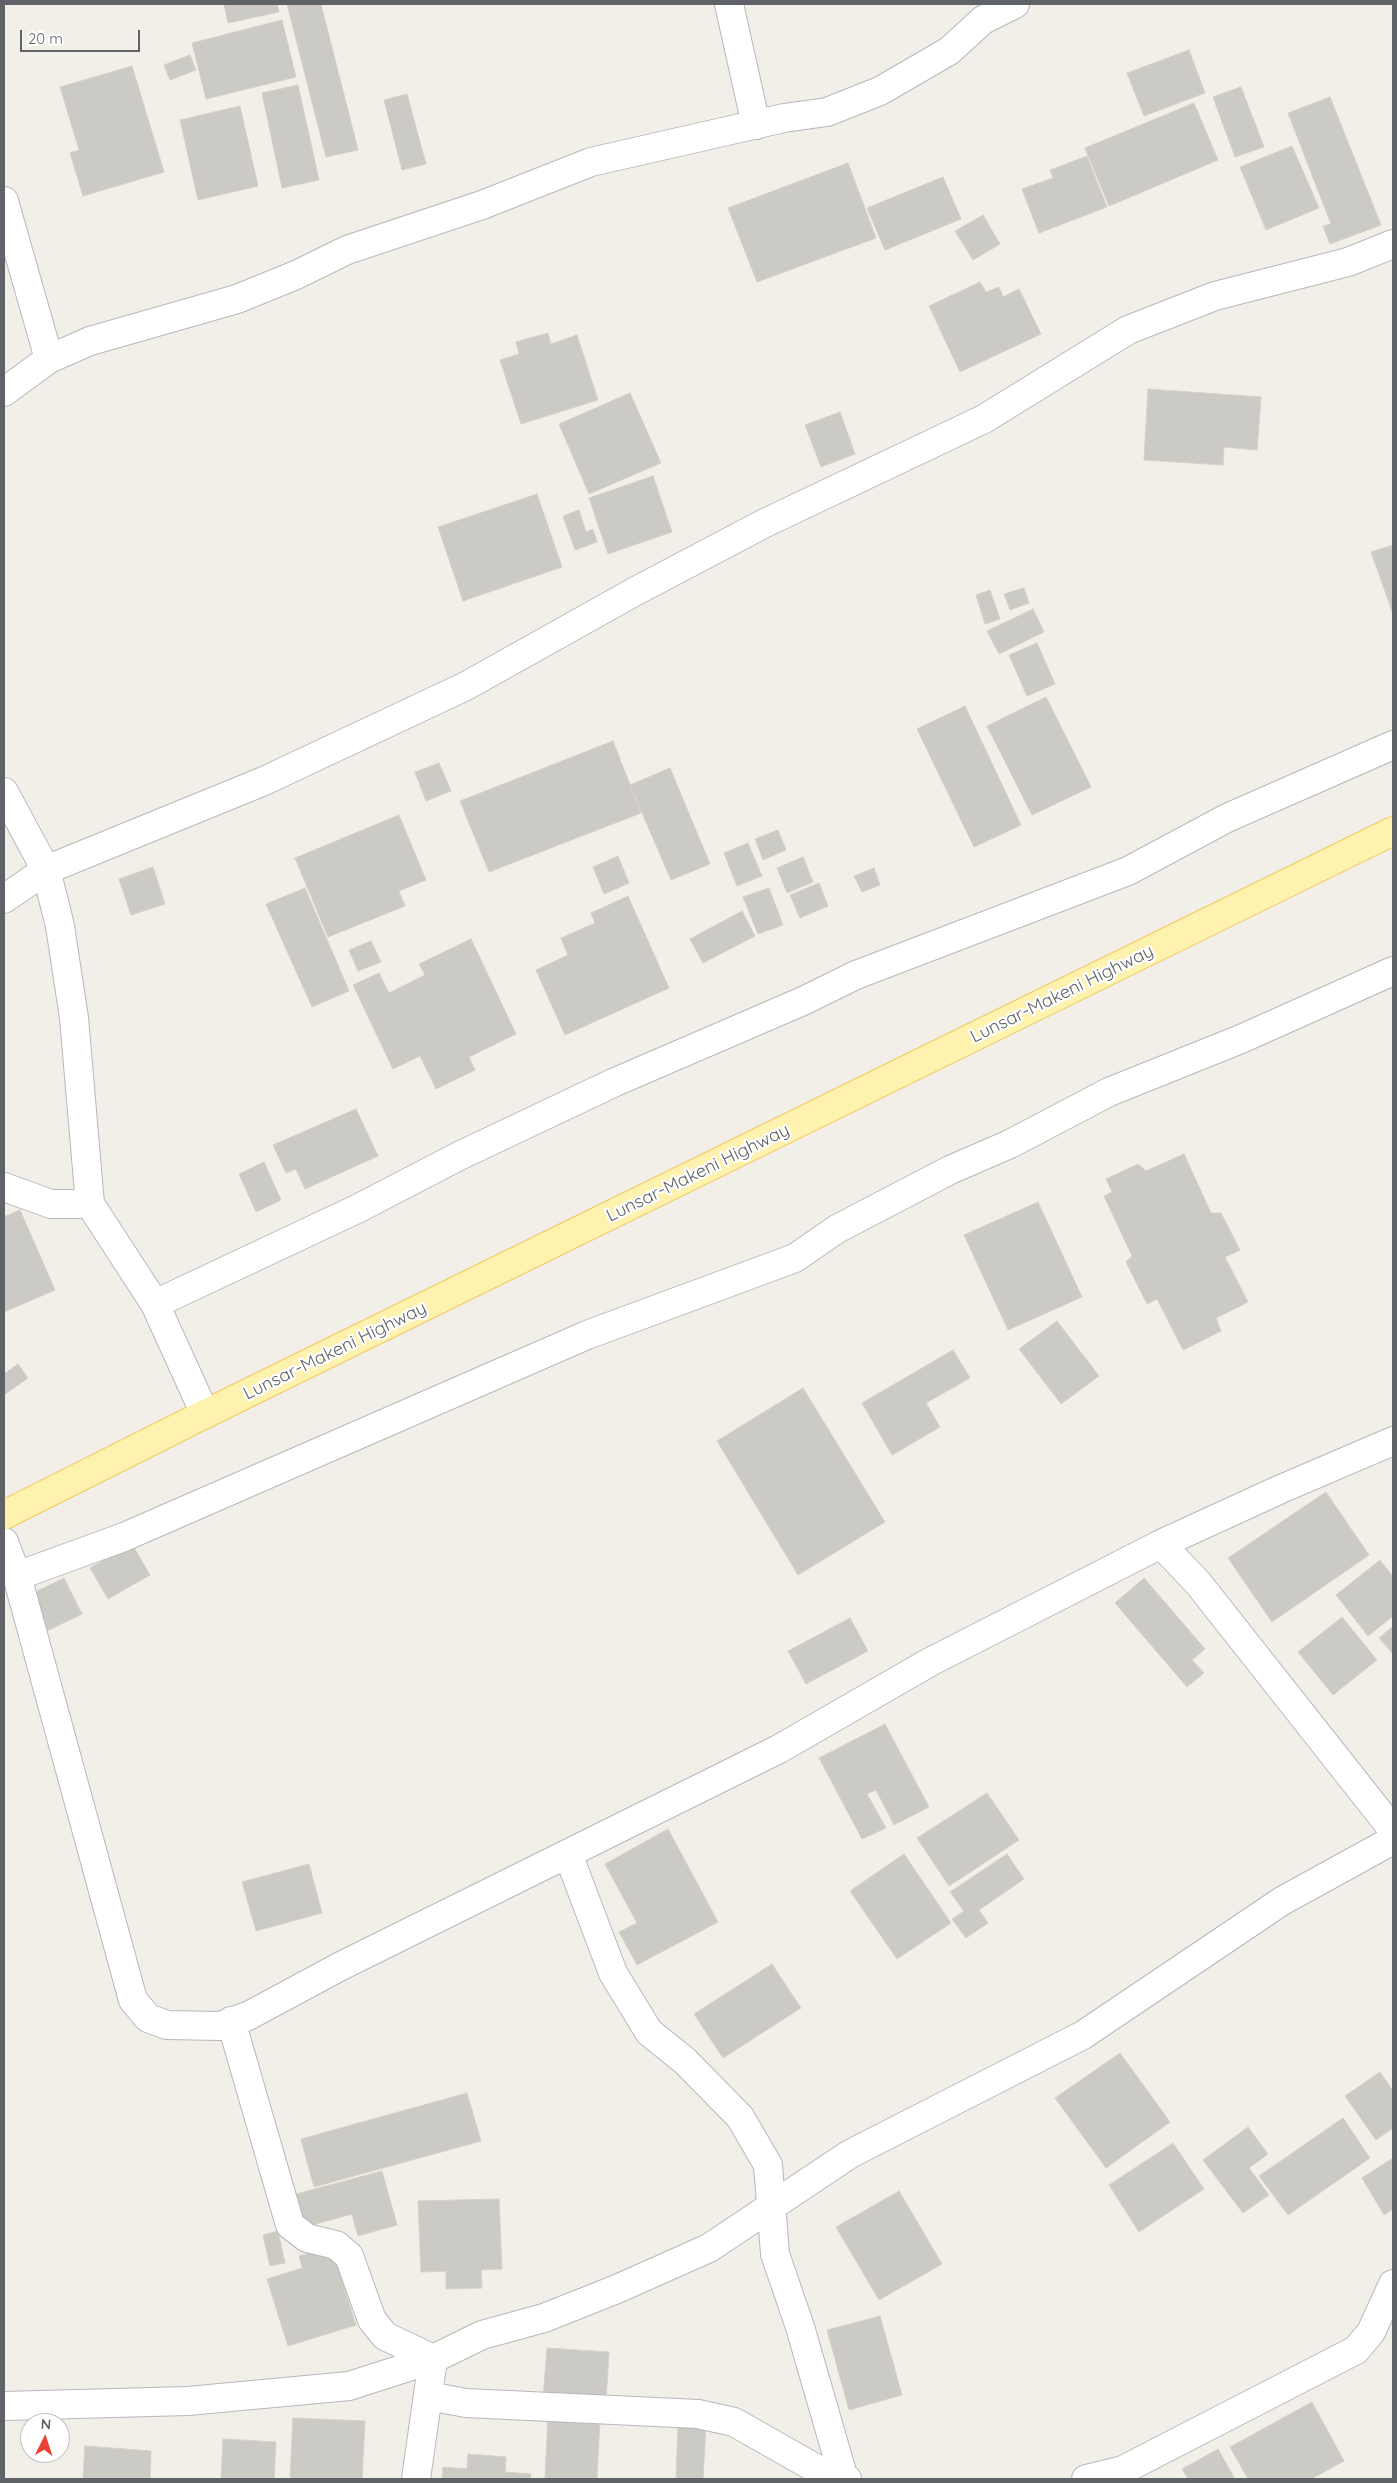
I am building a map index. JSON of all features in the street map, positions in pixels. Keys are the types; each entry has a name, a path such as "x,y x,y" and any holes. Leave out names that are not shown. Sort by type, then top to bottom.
{"main road":[{"name":"Lunsar-Makeni Highway","path":"4,1516 205,1414 1393,831"}],"street":[{"path":"728,4 756,125"},
{"path":"4,392 49,359 90,341 237,299 296,275 347,250 482,205 591,162 784,118 828,112 880,91 949,51 984,20 1015,4"},
{"path":"4,201 49,359"},
{"path":"4,899 46,870 264,781 466,686 634,592 765,524 984,419 1128,330 1215,296 1348,262 1393,244"},
{"path":"154,1304 359,1208 459,1156 613,1083 802,1001 856,975 1128,871 1227,818 1393,745"},
{"path":"4,792 46,870 60,926 74,1018 90,1204 154,1304 205,1414"},
{"path":"17,1576 124,1537 587,1335 794,1258 837,1229 932,1179 1010,1144 1109,1092 1241,1039 1393,971"},
{"path":"4,1187 51,1204 90,1204"},
{"path":"4,1542 17,1576 133,2000 148,2018 167,2025 220,2026 248,2016 341,1966 779,1750 930,1662 1161,1544 1281,1489 1393,1442"},
{"path":"1161,1544 1198,1583 1393,1830"},
{"path":"4,2406 188,2401 349,2386 433,2359 482,2335 544,2318 617,2289 709,2248 850,2154 1082,2035 1282,1901 1393,1840"},
{"path":"568,1854 613,1973 649,2032 685,2061 740,2117 768,2165 775,2254 800,2327 845,2479"},
{"path":"231,2021 290,2225 307,2238 336,2245 348,2256 372,2320 385,2336 433,2359"},
{"path":"1086,2479 1122,2470 1356,2350 1371,2332 1393,2284"},
{"path":"416,2479 433,2359"},
{"path":"428,2396 466,2403 698,2414 734,2422 815,2468 845,2479"}],"building":[{"path":"224,4 277,4 279,12 228,23"},
{"path":"287,4 321,4 358,150 326,157"},
{"path":"282,20 296,77 206,99 192,43"},
{"path":"1189,50 1205,93 1144,116 1127,73"},
{"path":"190,55 196,70 170,80 164,65"},
{"path":"132,66 164,172 83,196 70,153 79,150 60,87"},
{"path":"298,85 319,180 282,188 262,93"},
{"path":"1241,87 1264,147 1235,157 1213,97"},
{"path":"407,94 426,164 402,170 384,100"},
{"path":"1330,97 1381,225 1330,244 1323,226 1331,224 1288,113"},
{"path":"1194,103 1218,160 1109,206 1085,148"},
{"path":"240,106 258,186 198,200 180,120"},
{"path":"1292,146 1319,208 1266,230 1240,167"},
{"path":"1087,156 1107,207 1039,233 1022,189 1053,178 1050,170"},
{"path":"848,163 876,238 757,282 728,208"},
{"path":"943,177 961,219 885,250 867,208"},
{"path":"983,215 1000,244 973,260 955,231"},
{"path":"980,282 986,292 999,287 1003,297 1019,289 1041,334 960,372 929,306"},
{"path":"548,333 551,344 577,335 598,400 521,424 500,360 519,354 516,342"},
{"path":"1148,389 1261,397 1257,450 1224,447 1223,465 1144,460"},
{"path":"630,393 661,463 589,494 559,424"},
{"path":"840,412 855,454 821,467 805,425"},
{"path":"653,476 672,532 608,554 589,498"},
{"path":"537,494 562,567 463,601 438,527"},
{"path":"579,510 586,532 593,529 597,542 575,550 563,516"},
{"path":"1393,545 1393,614 1371,552"},
{"path":"1024,588 1029,603 1010,610 1004,594"},
{"path":"990,590 1000,619 985,624 976,595"},
{"path":"1033,609 1044,632 999,654 987,631"},
{"path":"1037,643 1055,684 1027,696 1009,655"},
{"path":"1046,697 1091,787 1032,815 987,726"},
{"path":"965,706 1021,825 974,847 917,729"},
{"path":"613,741 641,813 489,872 460,801"},
{"path":"439,763 451,791 426,801 415,772"},
{"path":"670,768 710,864 671,880 630,785"},
{"path":"399,815 426,880 399,891 405,906 328,937 295,858"},
{"path":"778,830 786,850 763,860 755,839"},
{"path":"748,843 762,876 737,886 724,853"},
{"path":"618,856 629,883 604,894 593,867"},
{"path":"803,857 813,882 787,893 777,868"},
{"path":"153,867 165,904 131,915 119,879"},
{"path":"874,868 880,885 862,892 854,876"},
{"path":"819,883 828,906 800,918 790,895"},
{"path":"305,888 349,991 312,1007 266,904"},
{"path":"769,888 783,925 758,934 743,897"},
{"path":"628,896 669,988 565,1035 536,970 568,955 561,938 595,923 591,913"},
{"path":"742,911 755,936 703,963 690,939"},
{"path":"471,939 516,1034 469,1057 475,1070 436,1089 420,1056 393,1069 353,985 379,973 389,993 425,975 419,964"},
{"path":"371,941 381,962 358,971 349,950"},
{"path":"356,1109 378,1156 305,1189 296,1169 286,1173 273,1145"},
{"path":"1184,1154 1211,1213 1221,1213 1240,1250 1225,1257 1248,1302 1216,1318 1221,1331 1183,1350 1157,1299 1147,1304 1126,1262 1132,1256 1104,1196 1112,1192 1106,1179 1138,1164 1146,1171"},
{"path":"264,1162 281,1200 256,1212 239,1174"},
{"path":"1038,1202 1082,1297 1008,1330 964,1235"},
{"path":"20,1210 55,1290 4,1312 4,1217"},
{"path":"1057,1321 1099,1376 1061,1404 1019,1349"},
{"path":"953,1350 970,1378 926,1403 940,1427 892,1455 862,1403"},
{"path":"18,1364 28,1378 4,1395 4,1374"},
{"path":"803,1388 885,1522 798,1575 717,1441"},
{"path":"1326,1492 1369,1555 1272,1622 1228,1558"},
{"path":"132,1544 150,1575 108,1599 90,1568"},
{"path":"1380,1560 1393,1577 1393,1616 1368,1636 1336,1595"},
{"path":"64,1578 82,1614 47,1631 29,1595"},
{"path":"1144,1578 1205,1649 1192,1660 1204,1673 1187,1687 1115,1603"},
{"path":"1342,1617 1377,1660 1333,1695 1298,1652"},
{"path":"850,1618 868,1651 806,1684 788,1651"},
{"path":"1393,1626 1393,1654 1379,1638"},
{"path":"885,1724 929,1807 894,1825 876,1790 867,1794 886,1828 862,1839 819,1758"},
{"path":"987,1793 1019,1840 949,1886 917,1838"},
{"path":"668,1829 718,1922 637,1965 619,1932 637,1923 605,1864"},
{"path":"904,1854 951,1923 897,1959 850,1891"},
{"path":"1007,1854 1024,1879 979,1910 988,1923 966,1938 952,1919 964,1911 950,1892"},
{"path":"309,1864 322,1913 256,1931 242,1882"},
{"path":"772,1964 801,2008 723,2058 694,2014"},
{"path":"1120,2053 1170,2122 1106,2168 1055,2098"},
{"path":"1380,2072 1393,2091 1393,2128 1376,2140 1345,2096"},
{"path":"467,2093 481,2141 314,2187 301,2139"},
{"path":"1343,2118 1370,2158 1288,2215 1259,2176"},
{"path":"1248,2127 1268,2154 1249,2168 1269,2195 1243,2213 1203,2160"},
{"path":"1173,2143 1204,2189 1139,2232 1109,2185"},
{"path":"1393,2158 1393,2209 1384,2215 1362,2178"},
{"path":"382,2171 397,2225 358,2236 352,2214 305,2227 296,2194"},
{"path":"899,2191 942,2264 879,2300 836,2227"},
{"path":"499,2199 502,2269 481,2270 482,2288 446,2289 446,2271 421,2272 418,2201"},
{"path":"278,2231 285,2263 270,2266 263,2235"},
{"path":"331,2247 356,2325 288,2346 267,2279 302,2268 299,2256"},
{"path":"880,2316 902,2395 849,2410 827,2330"},
{"path":"547,2348 609,2352 606,2401 543,2398"},
{"path":"1312,2402 1344,2461 1311,2479 1248,2479 1230,2447"},
{"path":"548,2416 600,2419 597,2479 545,2479"},
{"path":"293,2418 365,2421 362,2479 290,2479"},
{"path":"678,2424 706,2426 703,2479 676,2479"},
{"path":"223,2439 276,2442 274,2479 221,2479"},
{"path":"85,2446 151,2451 150,2479 83,2479"},
{"path":"1218,2449 1235,2479 1188,2479 1182,2469"},
{"path":"468,2454 506,2457 505,2472 531,2474 530,2479 442,2479 443,2467 467,2469"}]}
